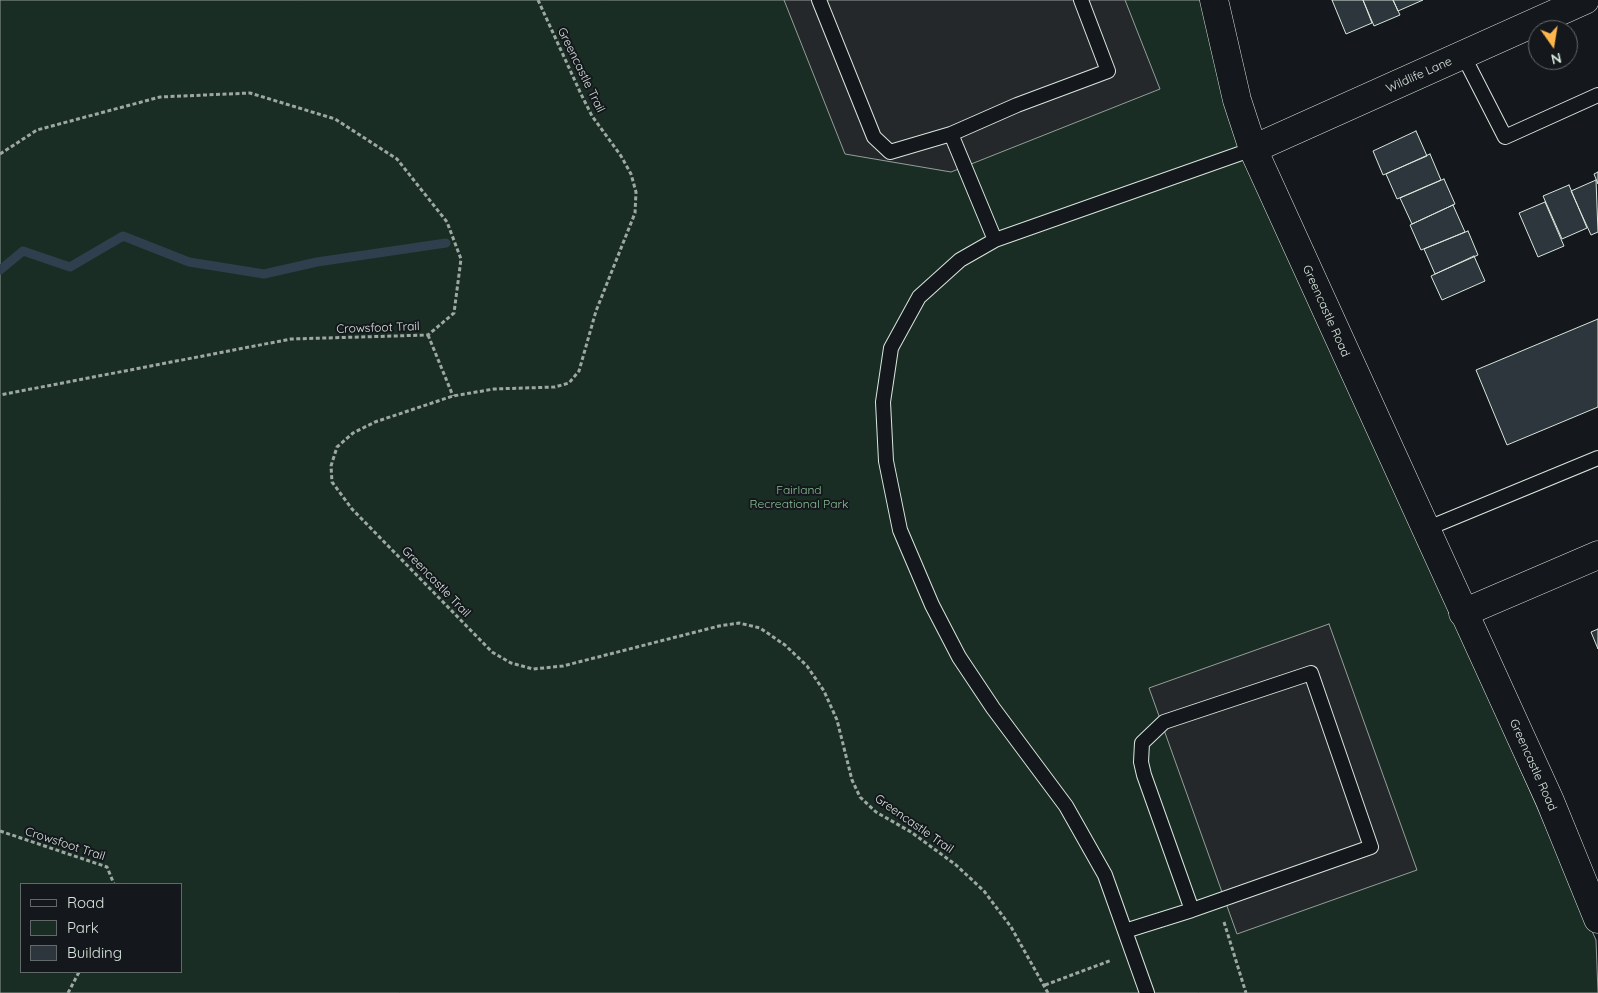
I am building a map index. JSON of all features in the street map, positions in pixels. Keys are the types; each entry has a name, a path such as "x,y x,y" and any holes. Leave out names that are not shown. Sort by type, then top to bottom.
{"street":[{"name":"Greencastle Road","path":"1214,0 1237,100 1253,148 1550,801 1598,919"},
{"name":"Wildlife Lane","path":"1253,148 1585,0"},
{"path":"1463,613 1598,555"}],"lane":[{"path":"819,0 874,137 890,152 951,134 1017,105 1108,71 1081,0"},
{"path":"1463,55 1505,138 1598,95"},
{"path":"951,134 995,240"},
{"path":"1147,993 1105,875 1066,806 993,708 960,656 932,606 900,530 886,461 883,402 890,348 919,298 960,260 995,240 1253,148"},
{"path":"1426,529 1598,458"},
{"path":"1125,931 1192,910 1371,847 1311,673 1164,722 1142,743 1141,762 1144,775 1192,910"}],"path":[{"name":"Greencastle Trail","path":"538,0 592,116 621,156 631,174 636,192 635,213 596,311 580,371 569,383 555,388 494,389 453,396 375,422 354,433 337,447 331,466 332,482 352,509 492,652 511,663 533,669 563,666 626,652 719,626 739,623 760,628 785,645 807,666 824,691 837,720 852,780 860,797 876,812 911,832 956,865 984,891 1011,927 1048,993"},
{"name":"Crowsfoot Trail","path":"0,154 37,130 160,97 250,92 335,119 397,159 447,222 461,259 459,288 454,313 428,335 291,339 0,395"},
{"path":"428,335 453,396"},
{"name":"Crowsfoot Trail","path":"0,831 107,867 114,883"},
{"path":"1223,920 1246,993"},
{"path":"1045,985 1119,958"},
{"path":"68,993 79,973"}],"green space":[{"name":"Fairland Recreational Park","path":"0,0 1205,0 1232,119 1596,940 1598,993 0,993"}],"shaded area":[{"path":"784,0 1125,0 1160,89 951,172 845,154"},
{"path":"1329,624 1417,870 1237,934 1149,688"}],"building":[{"path":"1332,0 1363,0 1372,23 1346,34"},
{"path":"1363,0 1393,0 1400,15 1374,26"},
{"path":"1393,0 1423,0 1398,11"},
{"path":"1416,131 1427,156 1383,175 1373,151"},
{"path":"1430,154 1441,180 1397,199 1386,174"},
{"path":"1598,172 1598,184 1594,174"},
{"path":"1444,179 1455,204 1412,224 1400,198"},
{"path":"1596,180 1598,232 1591,235 1571,191"},
{"path":"1569,185 1587,228 1562,239 1543,196"},
{"path":"1545,202 1564,246 1538,257 1519,213"},
{"path":"1453,205 1465,232 1421,250 1410,225"},
{"path":"1468,231 1478,255 1435,274 1424,249"},
{"path":"1474,256 1485,281 1442,300 1431,276"},
{"path":"1598,319 1598,407 1507,445 1476,370"},
{"path":"1598,629 1598,649 1591,632"}],"waterway":[{"path":"0,270 23,251 70,267 123,236 189,262 264,274 317,262 446,243"}]}
